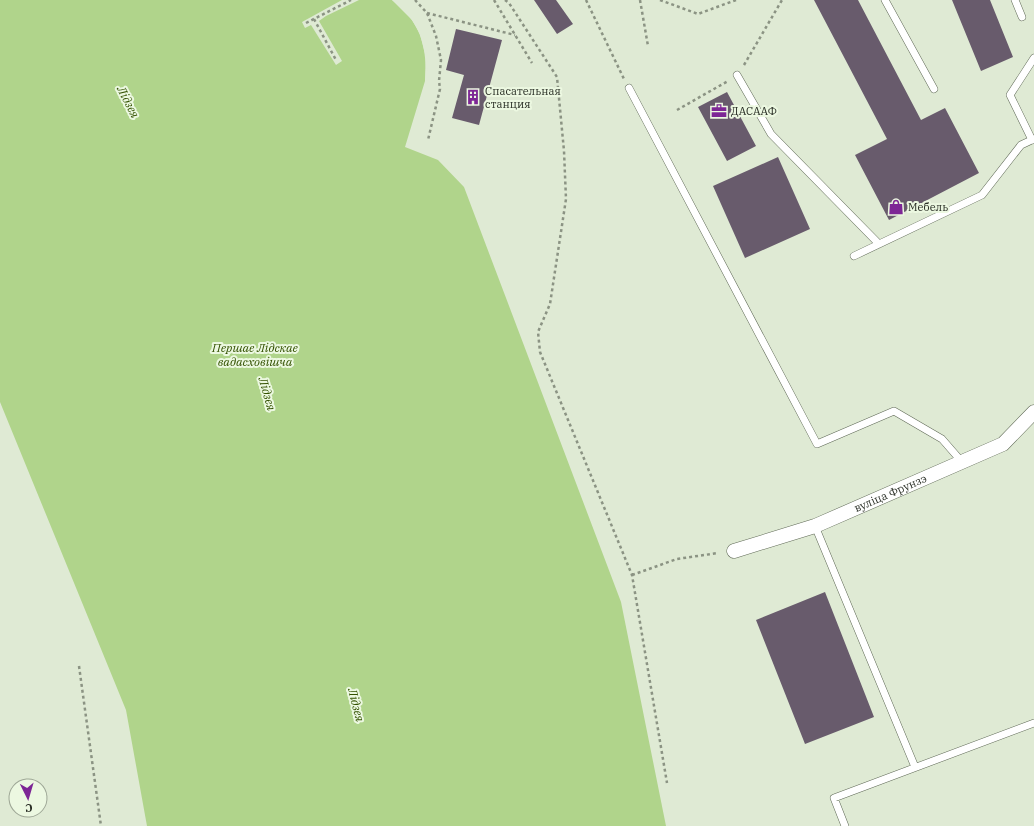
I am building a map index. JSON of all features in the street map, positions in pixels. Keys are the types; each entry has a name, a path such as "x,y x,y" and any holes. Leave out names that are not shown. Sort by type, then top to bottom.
{"street":[{"name":"вуліца Фрунзэ","path":"734,552 815,526 1003,444 1034,412"}],"lane":[{"path":"885,0 934,89"},
{"path":"1015,0 1022,18"},
{"path":"854,256 982,195 1021,145 1033,139 1010,96 1034,58"},
{"path":"738,75 771,134 879,244"},
{"path":"629,88 817,444 894,411 942,439 962,462"},
{"path":"815,526 915,767"},
{"path":"845,826 834,798 1034,723"}],"path":[{"path":"306,23 351,0"},
{"path":"415,0 427,13 436,36 441,60 439,81 440,89 428,140"},
{"path":"494,0 532,63"},
{"path":"505,0 509,3 557,77 564,150 566,200 550,304 538,332 540,352 632,575 667,783"},
{"path":"586,0 629,88"},
{"path":"640,0 648,46"},
{"path":"660,0 698,14 736,0"},
{"path":"427,13 515,35"},
{"path":"314,19 336,60"},
{"path":"632,575 677,558 734,552"},
{"path":"79,666 101,826"}],"water":[{"name":"Першае Лідскае вадасховішча","path":"0,0 392,0 402,8 416,26 420,36 426,69 425,81 405,147 438,160 464,187 621,602 666,826 147,826 126,710 0,402"}],"pier":[{"path":"342,0 359,0 319,21 342,61 336,65 311,25 305,28 302,22"},
{"path":"392,0 395,0 414,18 422,33 428,58 427,81 425,81 426,58 420,34 412,20"}],"building":[{"path":"534,0 556,0 573,24 557,34"},
{"path":"814,0 858,0 921,120 945,108 979,173 889,220 855,155 887,139"},
{"path":"952,0 990,0 1013,57 981,71"},
{"name":"Спасательная станция","path":"456,29 502,40 479,125 452,118 464,75 446,70"},
{"path":"727,92 756,146 727,161 698,107"},
{"path":"778,157 810,229 745,258 713,186"},
{"path":"825,592 874,717 805,744 756,620"}],"place":[{"name":"Спасательная станция","path":"473,97"},
{"name":"ДАСААФ","path":"719,111"},
{"name":"Мебель","path":"896,207"}],"water label":[{"name":"Лідзея","path":"128,102"},
{"name":"Лідзея","path":"267,394"},
{"name":"Лідзея","path":"356,705"}]}
